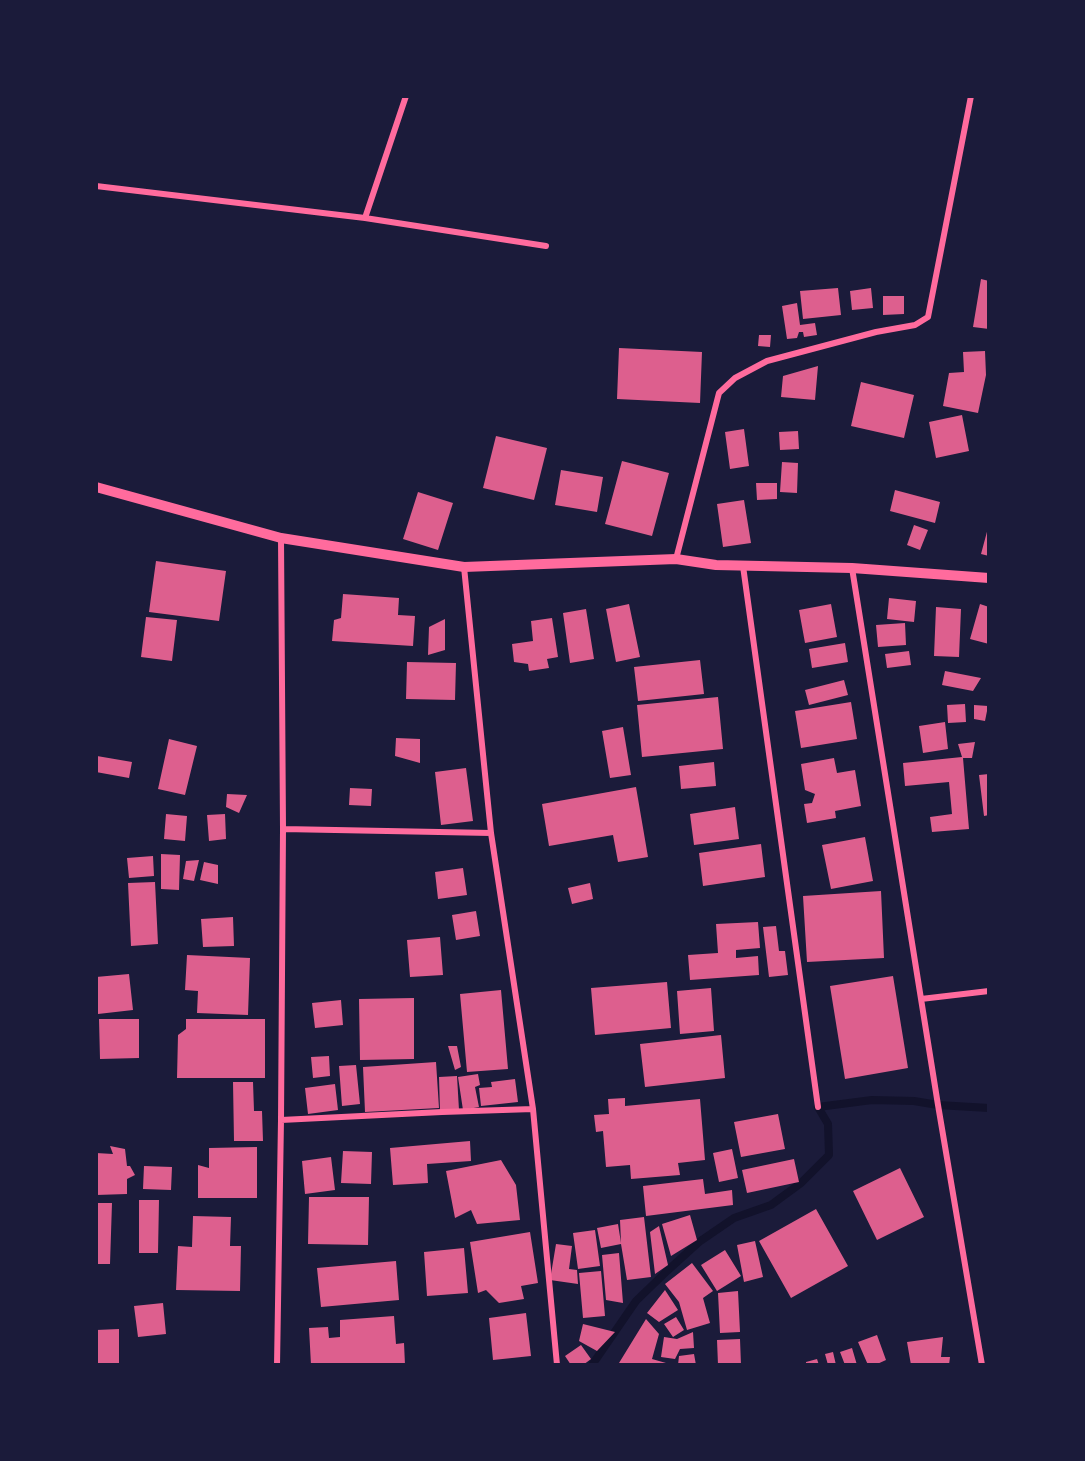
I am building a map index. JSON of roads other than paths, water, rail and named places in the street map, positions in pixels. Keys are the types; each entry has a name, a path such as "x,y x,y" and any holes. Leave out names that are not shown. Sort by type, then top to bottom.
{"street":[{"path":"365,218 406,96"},
{"path":"676,559 719,393 735,378 767,361 876,332 915,325 928,317 971,96"},
{"path":"96,186 365,218 546,246"},
{"path":"96,487 281,537 464,567 676,559 716,565 852,568 989,578"},
{"path":"277,1365 283,829 281,537"},
{"path":"743,566 818,1107"},
{"path":"464,567 491,833 533,1109 557,1365"},
{"path":"852,568 982,1365"},
{"path":"283,829 491,833"},
{"path":"921,999 989,991"},
{"path":"281,1120 533,1109"}],"waterway":[{"path":"592,1365 636,1301 699,1242 734,1218 771,1205 801,1183 829,1155 828,1124 818,1107 872,1100 914,1101 989,1108"}]}
